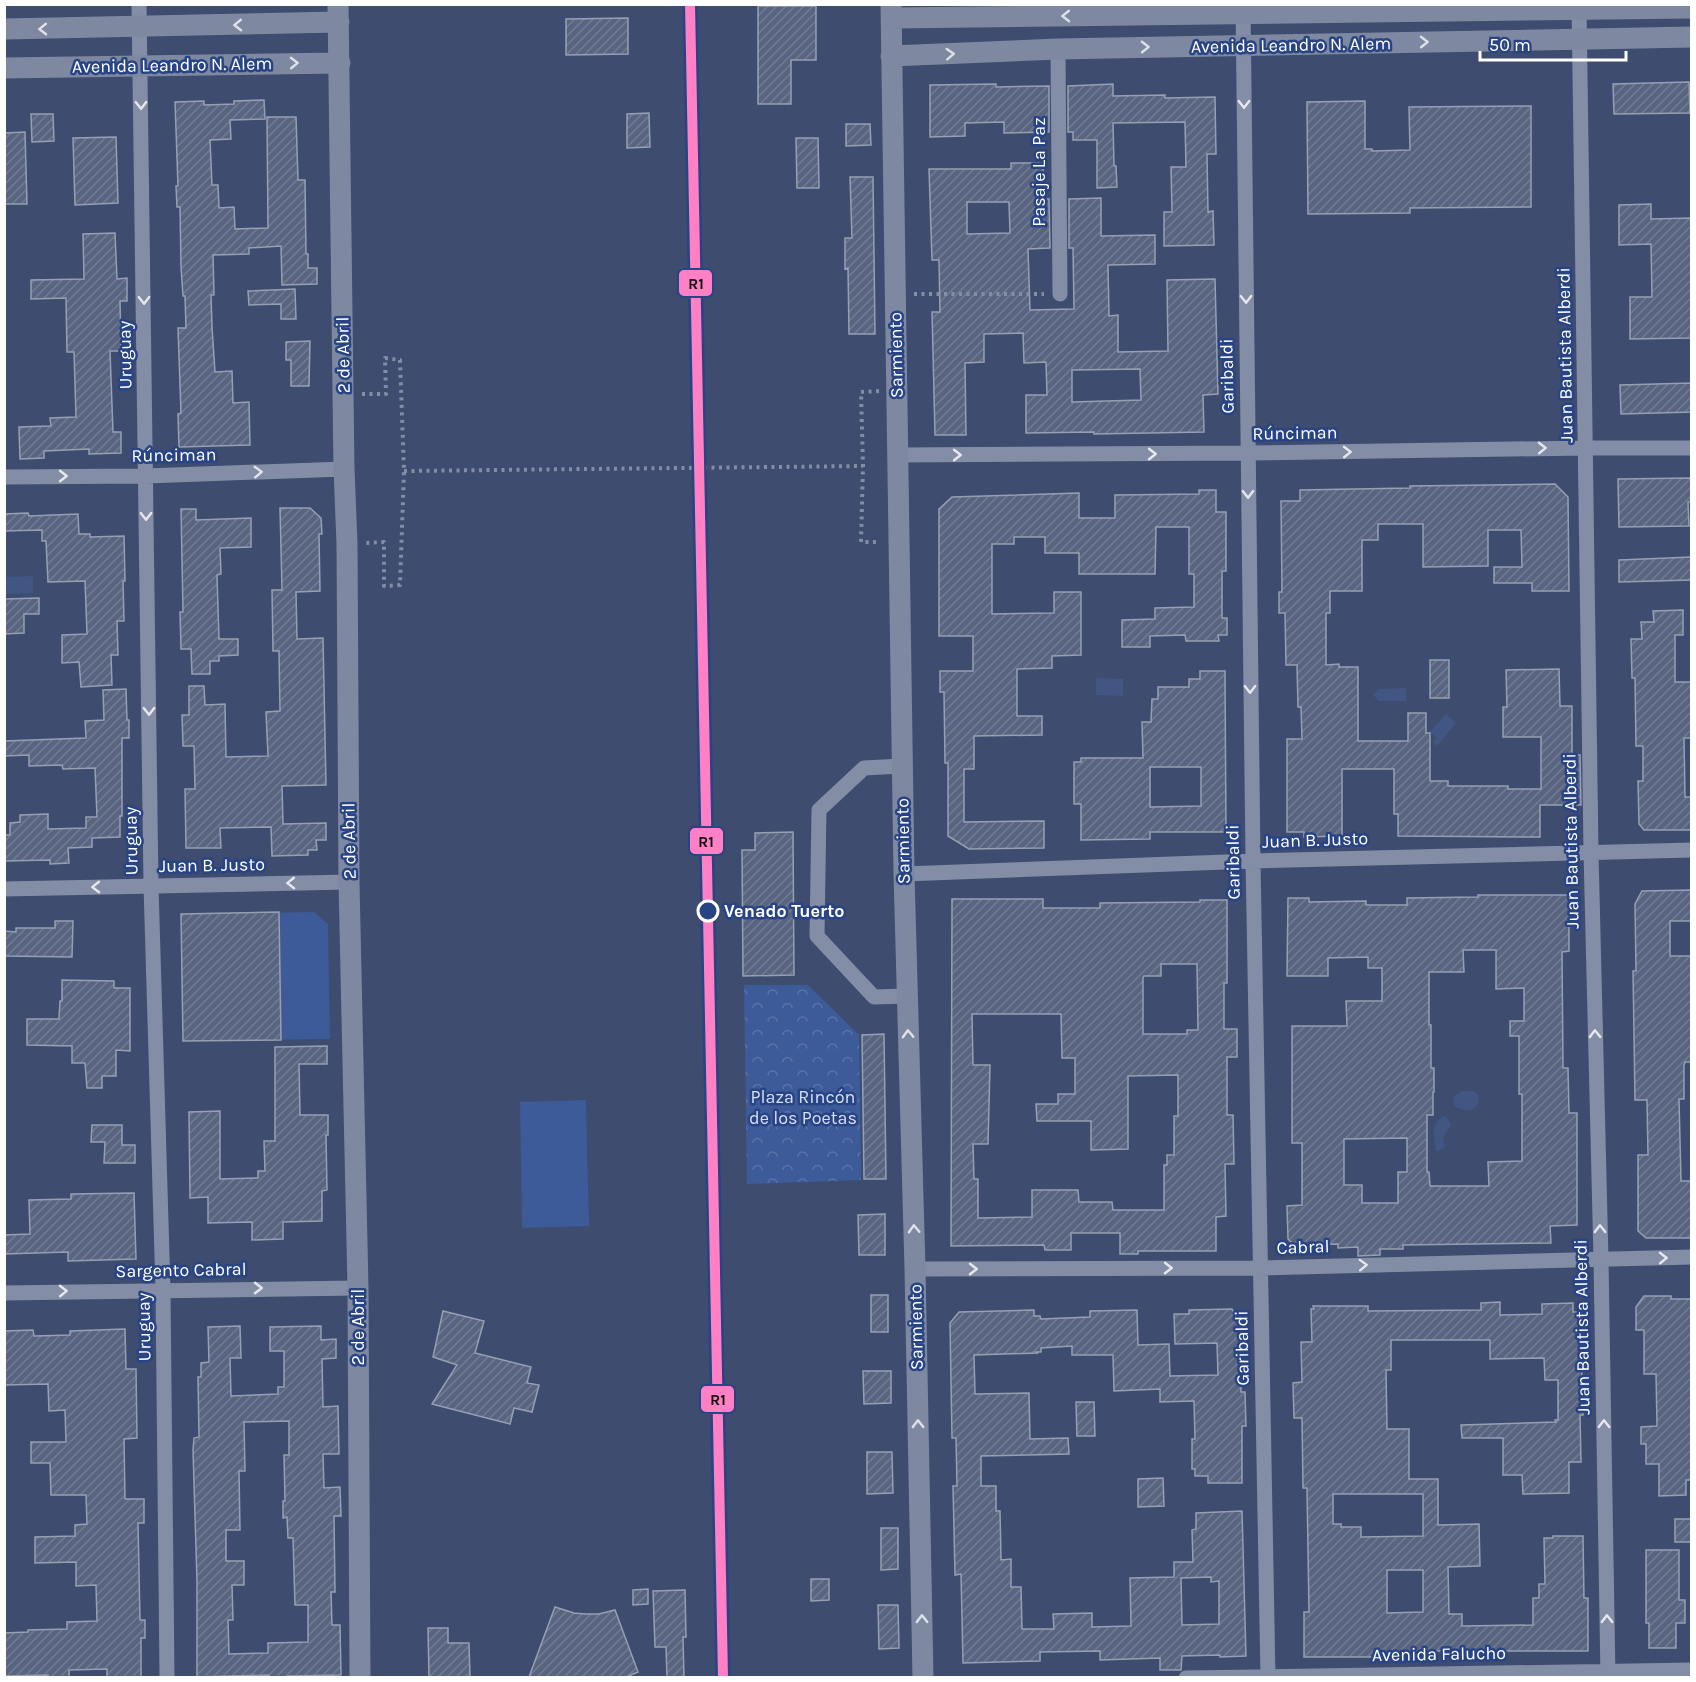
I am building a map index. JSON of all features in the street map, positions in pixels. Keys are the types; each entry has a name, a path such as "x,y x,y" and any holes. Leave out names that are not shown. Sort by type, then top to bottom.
{"main road":[{"name":"Avenida Leandro N. Alem","path":"892,11 1692,8"},
{"name":"Sarmiento","path":"892,11 903,874 915,1269 923,1677"},
{"path":"4,29 140,27 339,13"},
{"name":"2 de Abril","path":"339,13 344,470 347,544 349,882 358,1288 360,1677"},
{"name":"Avenida Leandro N. Alem","path":"891,56 1058,49 1692,37"},
{"name":"Avenida Leandro N. Alem","path":"4,68 339,63"}],"street":[{"name":"Uruguay","path":"139,4 151,886 163,1289 167,1677"},
{"name":"Juan Bautista Alberdi","path":"1579,7 1591,852 1608,1674"},
{"name":"Garibaldi","path":"1243,9 1253,861 1268,1677"},
{"name":"Pasaje La Paz","path":"1058,49 1060,294"},
{"name":"Rúnciman","path":"898,455 1692,448"},
{"name":"Rúnciman","path":"4,477 146,476 344,470"},
{"path":"902,766 864,768 819,810 817,936 874,997 907,996"},
{"name":"Juan B. Justo","path":"903,874 1253,861 1692,850"},
{"name":"Juan B. Justo","path":"4,889 349,882"},
{"name":"Cabral","path":"915,1269 1260,1268 1692,1257"},
{"name":"Sargento Cabral","path":"4,1293 358,1288"},
{"name":"Avenida Falucho","path":"1186,1677 1608,1674 1692,1670"}],"path":[{"path":"895,294 1060,294"},
{"path":"344,394 386,394 385,358 400,360 404,471 400,585 384,586 384,542 347,544"},
{"path":"897,391 861,392 863,466 861,542 899,541"},
{"path":"404,471 863,466"}],"green space":[{"path":"314,912 328,924 330,1039 183,1041 181,914"},
{"name":"Plaza Rincón de los Poetas","path":"744,985 808,985 859,1035 861,1180 747,1184"},
{"path":"586,1100 589,1226 522,1228 520,1102"}],"shaded area":[{"path":"33,576 33,593 5,594 5,577"},
{"path":"1096,678 1123,679 1123,696 1096,695"},
{"path":"1406,688 1406,701 1379,701 1373,695 1379,689"},
{"path":"1446,714 1456,723 1437,746 1433,742 1437,738 1430,732"},
{"path":"1462,1091 1472,1091 1479,1097 1474,1108 1462,1110 1454,1106 1453,1097"},
{"path":"1444,1116 1451,1125 1443,1138 1445,1147 1437,1152 1435,1126"}],"building":[{"path":"758,6 816,6 816,60 791,60 791,104 758,104"},
{"path":"628,18 628,54 566,55 566,19"},
{"path":"1689,82 1690,113 1614,114 1613,84"},
{"path":"996,84 996,87 1049,86 1049,132 1004,133 1004,122 965,123 965,136 930,137 930,85"},
{"path":"1113,84 1113,96 1215,97 1216,154 1207,154 1208,212 1213,211 1214,245 1164,246 1164,212 1172,212 1171,167 1186,167 1185,122 1113,123 1117,187 1097,188 1097,140 1073,140 1073,132 1068,132 1068,86"},
{"path":"264,100 265,119 230,120 231,139 210,140 212,185 218,185 219,208 234,207 235,229 268,228 267,117 296,117 298,180 305,180 306,254 308,254 308,268 317,268 317,284 282,285 281,246 249,248 249,254 213,255 214,295 211,295 215,372 232,371 233,403 249,402 250,445 179,447 178,414 181,413 178,328 186,328 181,267 180,207 177,207 175,102 204,101 204,105"},
{"path":"1365,101 1365,149 1372,149 1372,151 1410,150 1409,107 1531,106 1531,207 1410,208 1410,213 1308,214 1307,102"},
{"path":"649,113 650,147 627,148 627,114"},
{"path":"31,114 53,114 54,141 32,142"},
{"path":"846,124 870,124 871,145 846,146"},
{"path":"25,132 27,204 5,204 4,133"},
{"path":"116,137 118,203 75,205 73,138"},
{"path":"796,138 818,138 819,188 797,188"},
{"path":"1011,163 1043,163 1043,195 1044,199 1049,199 1050,248 1028,249 1030,310 1074,309 1073,248 1069,248 1069,199 1101,198 1101,236 1155,235 1155,264 1108,265 1109,316 1118,315 1118,352 1168,351 1167,280 1215,279 1218,394 1203,395 1204,432 1026,433 1026,395 1047,395 1046,362 1024,363 1023,333 984,334 984,362 965,363 966,435 935,435 932,312 940,312 939,260 932,260 929,169 1011,169","holes":["967,202 1009,202 1010,233 967,234","1140,369 1141,400 1072,402 1072,370"]},
{"path":"850,177 873,177 875,334 849,334 845,238 852,238"},
{"path":"1651,204 1651,219 1692,218 1692,338 1630,339 1630,297 1652,297 1651,244 1619,245 1619,205"},
{"path":"115,233 117,279 127,278 127,301 120,301 121,351 110,351 113,432 121,432 121,453 89,454 89,449 44,451 44,458 20,459 19,427 51,426 50,418 76,417 74,352 67,352 66,298 31,299 31,280 84,279 83,234"},
{"path":"295,289 296,319 281,319 281,304 249,305 248,291"},
{"path":"310,341 309,386 291,386 291,360 286,360 286,342"},
{"path":"1692,383 1692,412 1621,414 1620,385"},
{"path":"1692,478 1692,501 1688,502 1689,526 1619,527 1618,479"},
{"path":"1555,484 1568,497 1569,591 1532,591 1532,583 1494,583 1494,567 1522,567 1521,530 1488,530 1488,566 1423,567 1423,524 1378,524 1378,540 1362,540 1362,591 1330,591 1330,613 1326,613 1326,665 1339,664 1339,667 1358,667 1358,741 1408,741 1408,713 1426,713 1426,733 1430,733 1430,781 1448,781 1448,786 1508,786 1508,789 1541,789 1541,737 1503,737 1503,707 1507,707 1506,670 1559,669 1560,706 1572,706 1572,755 1580,755 1581,805 1540,805 1540,837 1398,836 1398,814 1394,814 1394,769 1342,769 1342,836 1304,837 1304,832 1287,832 1287,739 1302,739 1301,707 1298,707 1297,665 1286,665 1285,613 1279,613 1279,592 1282,592 1281,501 1300,501 1300,490"},
{"path":"1199,490 1216,490 1216,512 1226,512 1226,571 1222,571 1222,618 1227,618 1227,635 1218,635 1219,641 1186,641 1185,635 1150,636 1150,647 1122,647 1122,620 1155,619 1155,608 1194,607 1194,574 1189,574 1189,527 1156,527 1155,574 1079,574 1079,553 1045,553 1045,537 1014,537 1014,544 992,544 992,614 1054,613 1054,592 1081,592 1081,655 1052,656 1052,668 1017,669 1017,716 1042,716 1042,735 974,736 974,769 964,769 964,822 1044,821 1044,848 969,849 948,836 948,763 945,763 944,692 940,692 940,671 973,671 973,636 939,636 939,509 952,497 1079,493 1079,518 1115,518 1115,495 1199,494"},
{"path":"280,508 310,508 321,518 320,591 296,592 297,639 323,638 326,785 282,786 283,824 326,823 326,840 316,840 317,850 308,850 308,855 272,856 271,827 220,828 221,848 186,848 185,789 195,789 194,746 183,746 182,715 189,715 189,686 204,686 205,705 225,704 226,757 268,756 266,712 280,711 279,651 273,651 272,590 282,590"},
{"path":"181,509 196,509 196,520 251,518 251,547 220,548 221,574 217,575 219,639 238,639 238,655 219,656 219,661 210,661 210,674 192,674 191,649 181,649 180,612 183,612"},
{"path":"28,513 29,516 78,514 79,534 90,534 90,537 124,536 124,621 117,621 118,655 111,655 112,685 81,687 79,662 62,663 62,635 87,634 85,581 48,582 46,541 42,541 42,530 4,531 4,514"},
{"path":"1692,557 1692,580 1619,582 1619,560"},
{"path":"39,598 39,614 24,614 24,633 4,634 4,599"},
{"path":"1683,610 1683,635 1675,635 1675,682 1692,682 1691,738 1684,738 1685,797 1692,797 1692,830 1644,830 1639,824 1638,781 1643,781 1643,746 1636,746 1635,678 1632,678 1631,639 1642,639 1641,622 1654,622 1653,611"},
{"path":"1430,660 1449,660 1449,698 1430,698"},
{"path":"1200,671 1225,671 1226,832 1150,832 1150,839 1081,840 1081,804 1074,804 1074,762 1081,762 1081,758 1143,758 1142,722 1151,722 1152,699 1158,699 1158,687 1189,687 1189,679 1200,679","holes":["1150,767 1201,767 1201,806 1150,807"]},
{"path":"126,689 129,738 122,738 120,837 92,838 92,847 68,848 69,863 50,864 50,860 4,861 4,835 10,835 10,823 20,822 20,815 48,814 48,829 86,828 86,817 97,817 95,768 63,769 62,765 29,766 29,755 4,756 4,741 86,738 85,721 104,720 103,690"},
{"path":"793,832 794,975 743,976 742,850 755,850 755,833"},
{"path":"1691,890 1691,921 1670,921 1670,956 1691,956 1692,1062 1685,1062 1684,1099 1679,1099 1681,1181 1692,1181 1692,1238 1646,1238 1638,1231 1638,1155 1648,1155 1647,1100 1635,1100 1633,971 1636,971 1635,904 1642,891"},
{"path":"1478,895 1569,895 1569,951 1562,952 1563,1068 1568,1068 1569,1113 1577,1113 1577,1225 1550,1226 1551,1243 1403,1245 1403,1249 1380,1249 1380,1255 1358,1256 1358,1247 1338,1248 1338,1244 1294,1245 1288,1239 1287,1206 1302,1205 1302,1143 1292,1143 1292,1026 1347,1026 1346,1001 1382,1001 1382,968 1368,968 1368,957 1328,958 1328,976 1287,976 1288,898 1309,898 1309,902 1366,901 1366,905 1407,905 1407,898 1478,897","holes":["1463,950 1496,950 1496,989 1524,988 1524,1021 1510,1021 1510,1036 1519,1036 1522,1161 1488,1162 1489,1186 1430,1186 1429,1172 1427,1172 1427,1115 1433,1115 1434,1068 1431,1068 1429,972 1464,972","1407,1138 1407,1172 1398,1172 1398,1203 1362,1203 1362,1185 1344,1185 1344,1139"]},
{"path":"952,899 1043,899 1043,908 1100,908 1100,903 1227,900 1227,983 1224,983 1224,1029 1237,1029 1237,1057 1227,1057 1227,1115 1233,1115 1234,1164 1225,1164 1226,1216 1216,1217 1216,1251 1138,1251 1138,1254 1120,1254 1120,1233 1071,1233 1071,1250 1045,1250 1044,1245 951,1246","holes":["1161,964 1197,964 1198,1030 1187,1030 1187,1034 1143,1034 1143,978 1144,976 1161,976","972,1014 1061,1014 1062,1058 1075,1058 1075,1094 1058,1094 1058,1104 1036,1104 1037,1121 1091,1121 1091,1150 1128,1149 1128,1076 1178,1075 1178,1116 1174,1116 1174,1155 1167,1155 1167,1165 1164,1165 1164,1210 1113,1210 1112,1202 1079,1202 1078,1190 1032,1190 1032,1217 978,1218 978,1179 974,1179 973,1144 988,1144 990,1065 973,1065"]},
{"path":"279,912 281,1040 183,1041 181,914"},
{"path":"55,921 73,921 72,957 4,956 4,931 16,932 16,928 55,928"},
{"path":"62,980 114,981 114,988 130,988 130,1051 116,1050 116,1076 102,1076 102,1088 87,1088 85,1063 72,1063 72,1046 27,1045 27,1019 59,1019"},
{"path":"884,1034 886,1179 864,1179 862,1035"},
{"path":"327,1046 327,1064 299,1064 300,1115 328,1115 327,1190 322,1191 322,1221 283,1222 283,1239 252,1240 252,1222 208,1223 208,1197 190,1198 189,1112 220,1111 220,1179 258,1178 258,1171 265,1171 264,1141 275,1141 275,1047"},
{"path":"92,1125 122,1125 122,1145 135,1145 135,1163 104,1163 105,1142 91,1142"},
{"path":"134,1193 136,1259 68,1261 68,1252 4,1254 4,1235 30,1234 29,1200 71,1199 71,1194"},
{"path":"885,1214 885,1255 859,1255 858,1215"},
{"path":"871,1295 888,1295 888,1332 871,1332"},
{"path":"1644,1296 1692,1299 1692,1480 1686,1480 1686,1495 1659,1496 1659,1464 1646,1464 1646,1444 1641,1444 1641,1427 1657,1426 1656,1374 1644,1374 1644,1330 1636,1330 1636,1307"},
{"path":"1500,1302 1500,1315 1542,1314 1542,1304 1573,1303 1573,1312 1580,1312 1583,1415 1580,1415 1581,1462 1569,1462 1569,1493 1523,1494 1522,1475 1503,1475 1503,1438 1462,1438 1461,1425 1556,1422 1555,1420 1558,1420 1558,1380 1545,1380 1544,1358 1490,1359 1490,1340 1391,1340 1391,1370 1386,1370 1387,1429 1409,1429 1409,1479 1438,1479 1438,1525 1479,1524 1480,1566 1448,1567 1449,1614 1462,1614 1462,1626 1533,1625 1533,1598 1539,1598 1539,1584 1545,1584 1544,1538 1583,1536 1584,1598 1588,1598 1588,1651 1395,1651 1395,1657 1304,1657 1304,1612 1309,1612 1307,1488 1303,1488 1302,1418 1294,1418 1293,1383 1302,1382 1301,1342 1312,1342 1311,1309 1314,1309 1313,1306 1368,1306 1368,1311 1481,1310 1481,1303","holes":["1333,1494 1423,1494 1423,1536 1361,1537 1361,1527 1341,1527 1341,1524 1333,1524","1387,1570 1423,1570 1423,1612 1387,1613"]},
{"path":"1232,1309 1240,1324 1241,1392 1245,1392 1246,1426 1242,1426 1242,1483 1208,1483 1208,1476 1195,1476 1195,1469 1192,1469 1192,1439 1195,1439 1194,1401 1160,1402 1160,1389 1114,1391 1113,1355 1072,1355 1072,1346 1041,1348 1041,1352 1037,1353 974,1355 975,1394 1029,1393 1030,1439 1068,1438 1069,1454 981,1456 981,1486 996,1486 996,1511 1000,1511 1001,1560 1011,1559 1011,1587 1021,1587 1022,1629 1054,1629 1053,1614 1092,1613 1092,1627 1131,1626 1130,1578 1174,1577 1174,1562 1193,1562 1192,1530 1196,1529 1196,1513 1242,1511 1246,1656 1182,1656 1181,1670 1160,1670 1160,1658 1100,1660 1100,1651 1040,1652 1040,1661 963,1663 961,1574 955,1575 953,1486 957,1486 956,1438 952,1438 950,1323 959,1312 1034,1310 1034,1316 1040,1316 1041,1319 1090,1317 1090,1311 1137,1310 1138,1345 1169,1344 1170,1376 1218,1375 1217,1343 1175,1344 1174,1314 1189,1314 1189,1310","holes":["1211,1577 1211,1582 1219,1581 1219,1624 1182,1625 1181,1578"]},
{"path":"443,1311 484,1321 475,1353 531,1367 527,1383 539,1385 532,1412 514,1408 510,1424 432,1404 457,1365 433,1357"},
{"path":"240,1326 241,1358 230,1358 231,1396 278,1394 278,1387 284,1387 284,1351 270,1351 270,1327 321,1326 321,1340 336,1339 336,1358 322,1359 323,1407 338,1406 339,1454 323,1454 324,1488 340,1487 341,1516 334,1516 335,1592 331,1592 332,1625 340,1625 341,1675 197,1677 193,1450 194,1438 199,1437 198,1377 201,1377 201,1363 209,1362 208,1327","holes":["289,1421 289,1455 284,1455 283,1518 287,1517 288,1538 293,1538 295,1605 308,1605 308,1642 268,1643 268,1653 229,1654 228,1620 233,1620 232,1585 244,1585 244,1561 226,1561 226,1530 240,1530 239,1471 245,1471 244,1422"]},
{"path":"125,1329 126,1369 136,1369 137,1438 124,1439 125,1499 144,1499 144,1523 138,1523 140,1620 145,1620 145,1638 141,1638 141,1677 107,1677 107,1669 69,1670 69,1677 4,1676 4,1633 67,1629 67,1622 97,1621 96,1585 76,1586 76,1562 35,1563 35,1537 75,1536 75,1525 87,1524 86,1495 51,1495 50,1463 31,1463 31,1442 66,1442 65,1410 49,1411 48,1384 4,1385 4,1331 33,1330 34,1336 70,1335 70,1331"},
{"path":"863,1371 891,1371 891,1403 864,1404"},
{"path":"1076,1402 1094,1402 1095,1436 1077,1436"},
{"path":"867,1452 892,1452 893,1493 867,1494"},
{"path":"1163,1478 1164,1506 1138,1507 1138,1479"},
{"path":"1675,1519 1692,1519 1692,1542 1675,1542"},
{"path":"881,1528 898,1528 898,1569 881,1570"},
{"path":"1646,1550 1679,1550 1679,1600 1685,1600 1685,1623 1676,1623 1676,1648 1649,1648 1649,1623 1646,1623"},
{"path":"811,1579 829,1579 829,1600 811,1601"},
{"path":"648,1589 648,1604 633,1605 633,1590"},
{"path":"685,1590 684,1677 667,1677 666,1647 655,1647 653,1591"},
{"path":"878,1605 898,1605 899,1648 879,1649"},
{"path":"555,1607 586,1614 615,1610 638,1672 626,1677 529,1677"},
{"path":"428,1628 448,1628 448,1643 469,1643 470,1677 429,1677"}],"transit line":[{"name":"R1","path":"690,4 723,1678"}],"place":[{"name":"Venado Tuerto","path":"708,911"}]}
